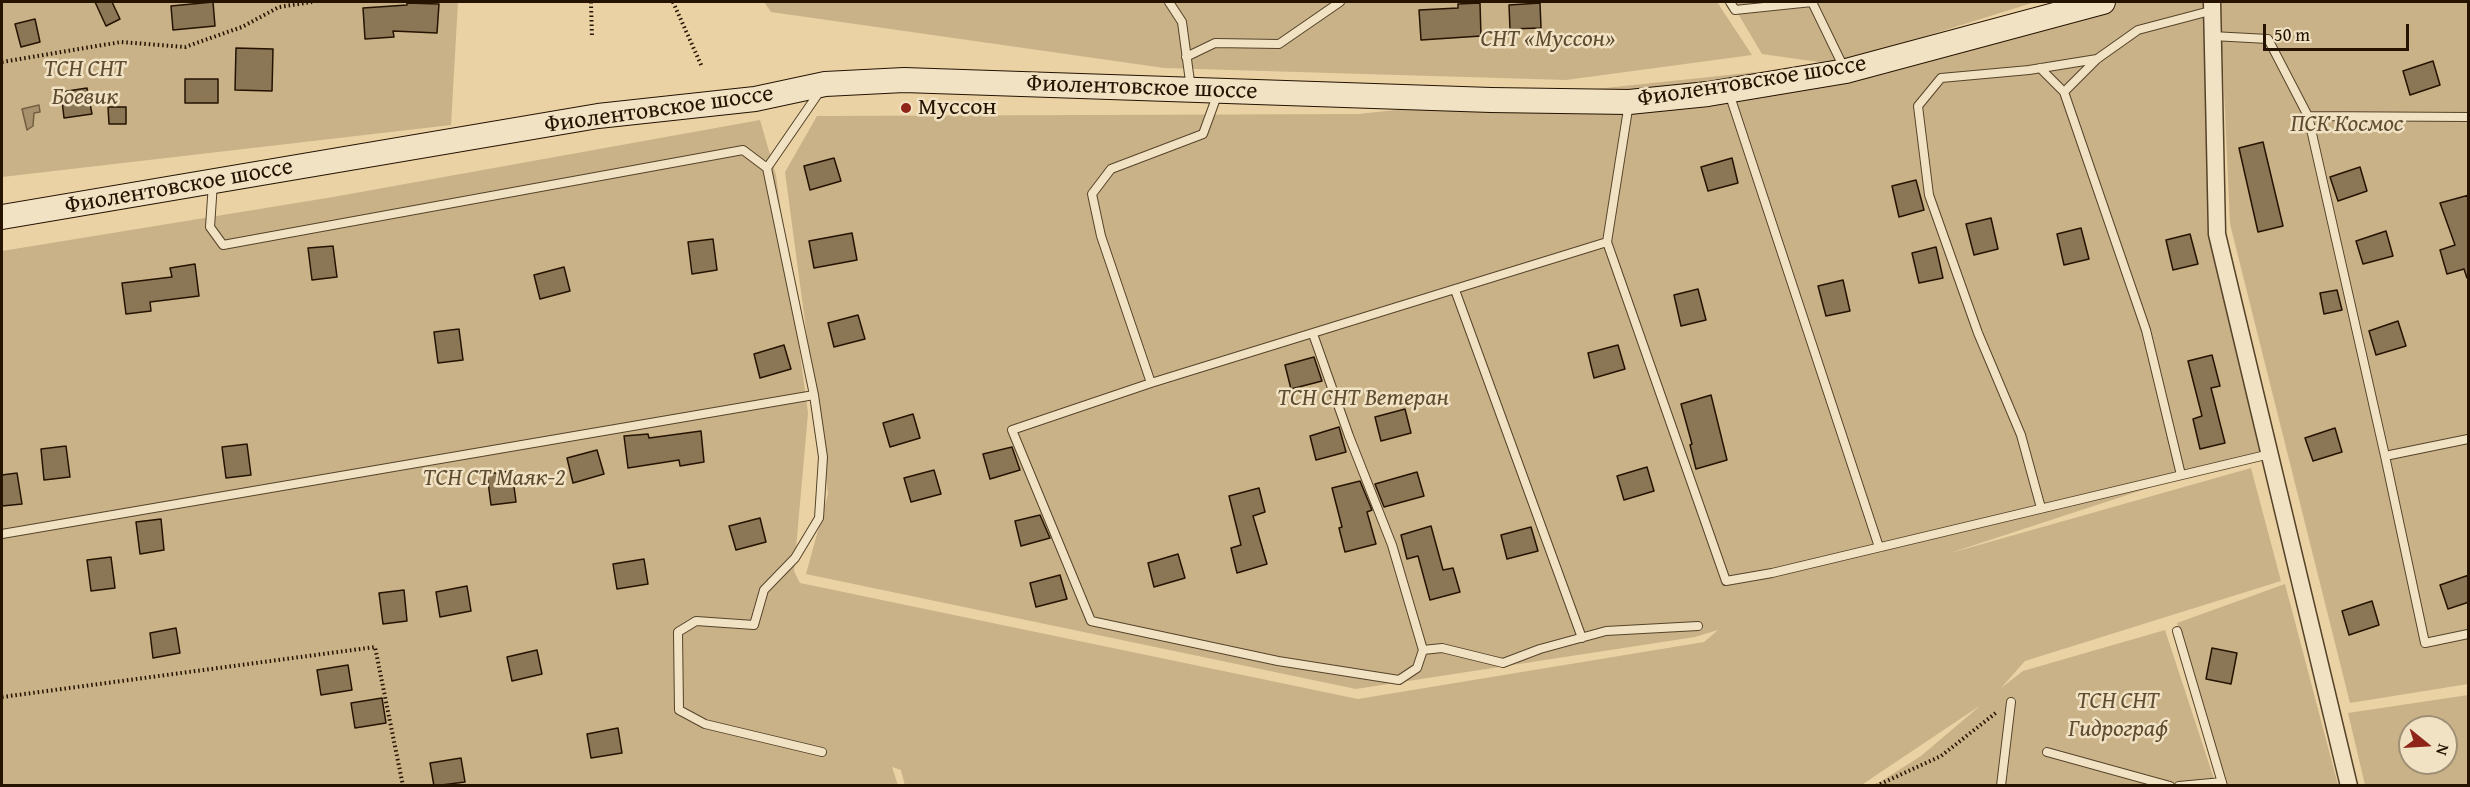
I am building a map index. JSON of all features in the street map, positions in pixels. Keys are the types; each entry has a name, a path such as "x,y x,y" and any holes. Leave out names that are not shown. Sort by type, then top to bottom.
{"main road":[{"name":"Фиолентовское шоссе","path":"2,217 598,116 755,99 825,84 904,80 1491,100 1629,102 1708,94 1846,71 2103,2"}],"street":[{"path":"2211,6 2217,234 2349,786"}],"lane":[{"path":"1169,2 1182,22 1191,89"},
{"path":"1186,57 1215,43 1279,44 1340,2"},
{"path":"1730,2 1735,10 1812,2 1846,71"},
{"path":"2064,92 2097,59 2138,30 2211,6"},
{"path":"2211,36 2268,39 2308,116 2425,643 2469,634"},
{"path":"2041,508 2021,435 1978,333 1929,195 1918,106 1941,78 2040,68 2097,59"},
{"path":"2040,68 2064,92 2146,330 2181,475"},
{"path":"767,168 825,84"},
{"path":"1151,383 1101,236 1092,194 1111,169 1203,134 1219,90"},
{"path":"1728,90 1879,547"},
{"path":"1629,102 1606,242 1726,581 1772,573 2270,454"},
{"path":"2308,116 2469,117"},
{"path":"213,181 210,227 223,245 743,150 767,168 814,395 823,457 819,518 795,558 764,590 754,625 696,621 678,632 679,710 705,724 822,752"},
{"path":"1313,334 1349,436 1392,546 1423,650 1417,668 1399,680 1390,679 1278,661 1091,621 1012,429 1151,383 1606,242"},
{"path":"1455,290 1582,638"},
{"path":"2,534 814,395"},
{"path":"2385,456 2469,439"},
{"path":"1423,650 1442,648 1503,663 1540,649 1606,631 1698,626"},
{"path":"2176,631 2223,784 2180,786"},
{"path":"2001,786 2011,702"},
{"path":"2047,752 2170,786"}],"path":[{"path":"2,62 121,42 185,47 242,27 279,7 312,2"},
{"path":"591,2 591,38"},
{"path":"673,2 702,67"},
{"path":"2,698 375,647 403,786"},
{"path":"1876,786 1941,756 2011,702"}],"green space":[{"name":"ТСН СНТ Боевик","path":"2,2 458,2 451,125 2,177"},
{"name":"СНТ «Муссон»","path":"764,2 1717,2 1752,55 1566,80 1164,68 771,12"},
{"path":"1731,2 2035,2 1840,63 2063,2 2214,2 2224,233 2277,446 1947,554 2251,468 2281,581 2025,661 2001,688 2023,671 2165,630 2216,785 1875,785 1921,756 1981,705 1860,786 905,786 901,770 892,767 898,785 2,786 2,251 333,197 760,120 776,175 808,413 794,571 800,583 1358,699 1704,642 1718,630 1695,637 1356,689 806,574 828,494 785,172 817,116 1358,114 1833,64 1762,54"},
{"name":"ПСК Космос","path":"2220,2 2468,2 2468,684 2350,703 2230,224"},
{"path":"2285,584 2338,785 2228,785 2177,623"},
{"path":"2468,695 2468,785 2365,785 2348,713"}],"shaded area":[{"path":"39,105 40,112 34,113 33,126 27,130 22,109"}],"building":[{"path":"95,2 112,2 120,19 106,26"},
{"path":"213,2 215,26 173,30 171,6"},
{"path":"407,3 439,4 437,33 393,31 394,37 365,39 363,8 407,5"},
{"path":"1480,3 1481,36 1421,40 1419,10 1458,8 1458,4"},
{"path":"1540,3 1541,28 1510,29 1509,5"},
{"path":"35,19 40,42 21,47 15,24"},
{"path":"236,48 273,49 272,91 235,90"},
{"path":"2433,61 2440,85 2410,95 2403,71"},
{"path":"185,79 218,79 218,103 185,103"},
{"path":"87,88 92,114 64,118 61,92"},
{"path":"108,107 126,107 126,124 109,124"},
{"path":"2263,142 2283,226 2258,232 2239,148"},
{"path":"834,158 841,181 810,190 804,166"},
{"path":"1732,158 1738,183 1708,191 1701,167"},
{"path":"2360,167 2367,191 2338,201 2330,177"},
{"path":"1916,180 1924,210 1899,217 1892,186"},
{"path":"2469,195 2469,277 2467,278 2464,269 2447,274 2440,250 2455,245 2440,203"},
{"path":"1991,218 1998,249 1974,255 1966,224"},
{"path":"2081,228 2089,259 2064,265 2057,234"},
{"path":"2386,231 2393,256 2363,264 2356,241"},
{"path":"852,233 857,260 814,268 809,241"},
{"path":"2190,234 2198,264 2173,270 2166,240"},
{"path":"713,239 717,270 692,274 688,242"},
{"path":"333,246 337,277 312,280 308,248"},
{"path":"1936,247 1943,278 1919,283 1912,253"},
{"path":"195,264 199,296 150,302 151,311 126,314 122,283 172,277 170,268"},
{"path":"564,267 570,291 540,299 534,275"},
{"path":"1843,280 1850,311 1826,316 1818,286"},
{"path":"1698,289 1706,320 1681,326 1674,295"},
{"path":"2337,290 2342,310 2324,314 2320,293"},
{"path":"858,315 865,339 834,347 828,323"},
{"path":"2398,321 2406,346 2376,355 2369,331"},
{"path":"459,329 463,360 438,363 434,332"},
{"path":"784,345 791,369 760,378 754,354"},
{"path":"1618,345 1625,369 1594,378 1588,353"},
{"path":"2212,355 2220,386 2211,388 2225,443 2200,449 2193,419 2202,416 2188,361"},
{"path":"1314,357 1322,381 1291,389 1285,365"},
{"path":"1711,395 1727,460 1696,469 1681,404"},
{"path":"1405,409 1411,433 1381,441 1375,417"},
{"path":"913,414 920,438 890,447 883,423"},
{"path":"1339,427 1346,452 1316,460 1310,436"},
{"path":"2335,428 2342,452 2313,461 2305,438"},
{"path":"701,431 704,462 680,466 679,460 628,468 624,436 648,434 649,438"},
{"path":"247,444 251,475 226,478 222,447"},
{"path":"66,446 70,477 44,480 41,449"},
{"path":"1012,447 1020,470 990,479 983,454"},
{"path":"597,450 604,474 573,483 567,458"},
{"path":"1647,467 1654,491 1624,500 1617,476"},
{"path":"934,470 941,494 911,502 904,478"},
{"path":"512,471 516,502 491,505 487,474"},
{"path":"1417,472 1424,496 1384,507 1375,484"},
{"path":"17,473 22,504 2,506 2,475"},
{"path":"1360,481 1372,510 1367,512 1376,544 1345,552 1339,528 1342,527 1332,488"},
{"path":"1259,488 1265,512 1253,516 1267,564 1237,573 1231,548 1241,545 1229,496"},
{"path":"1040,515 1050,538 1021,546 1015,521"},
{"path":"760,518 766,542 736,550 729,526"},
{"path":"161,519 164,550 140,554 136,522"},
{"path":"1431,526 1443,570 1453,568 1460,592 1430,600 1418,556 1407,559 1401,535"},
{"path":"1531,527 1538,551 1507,559 1501,535"},
{"path":"1178,554 1185,578 1154,587 1148,563"},
{"path":"111,557 115,588 91,591 87,560"},
{"path":"644,559 648,584 617,589 613,564"},
{"path":"1060,575 1067,599 1036,607 1030,583"},
{"path":"2469,575 2469,602 2448,609 2440,585"},
{"path":"467,586 471,611 440,617 436,592"},
{"path":"404,590 407,621 383,624 379,593"},
{"path":"2372,601 2379,625 2349,635 2342,611"},
{"path":"176,628 180,653 153,658 150,633"},
{"path":"2212,648 2237,653 2231,684 2206,679"},
{"path":"537,650 542,674 512,681 507,657"},
{"path":"348,665 352,690 321,695 317,670"},
{"path":"382,698 386,723 355,728 351,703"},
{"path":"618,728 622,753 591,758 587,734"},
{"path":"461,758 465,782 434,786 430,763"}],"place":[{"name":"Муссон","path":"906,108"}],"park label":[{"name":"ТСН СНТ Ветеран","path":"1363,399"},
{"name":"ТСН СТ Маяк-2","path":"494,479"},
{"name":"ТСН СНТ Гидрограф","path":"2118,716"}]}
